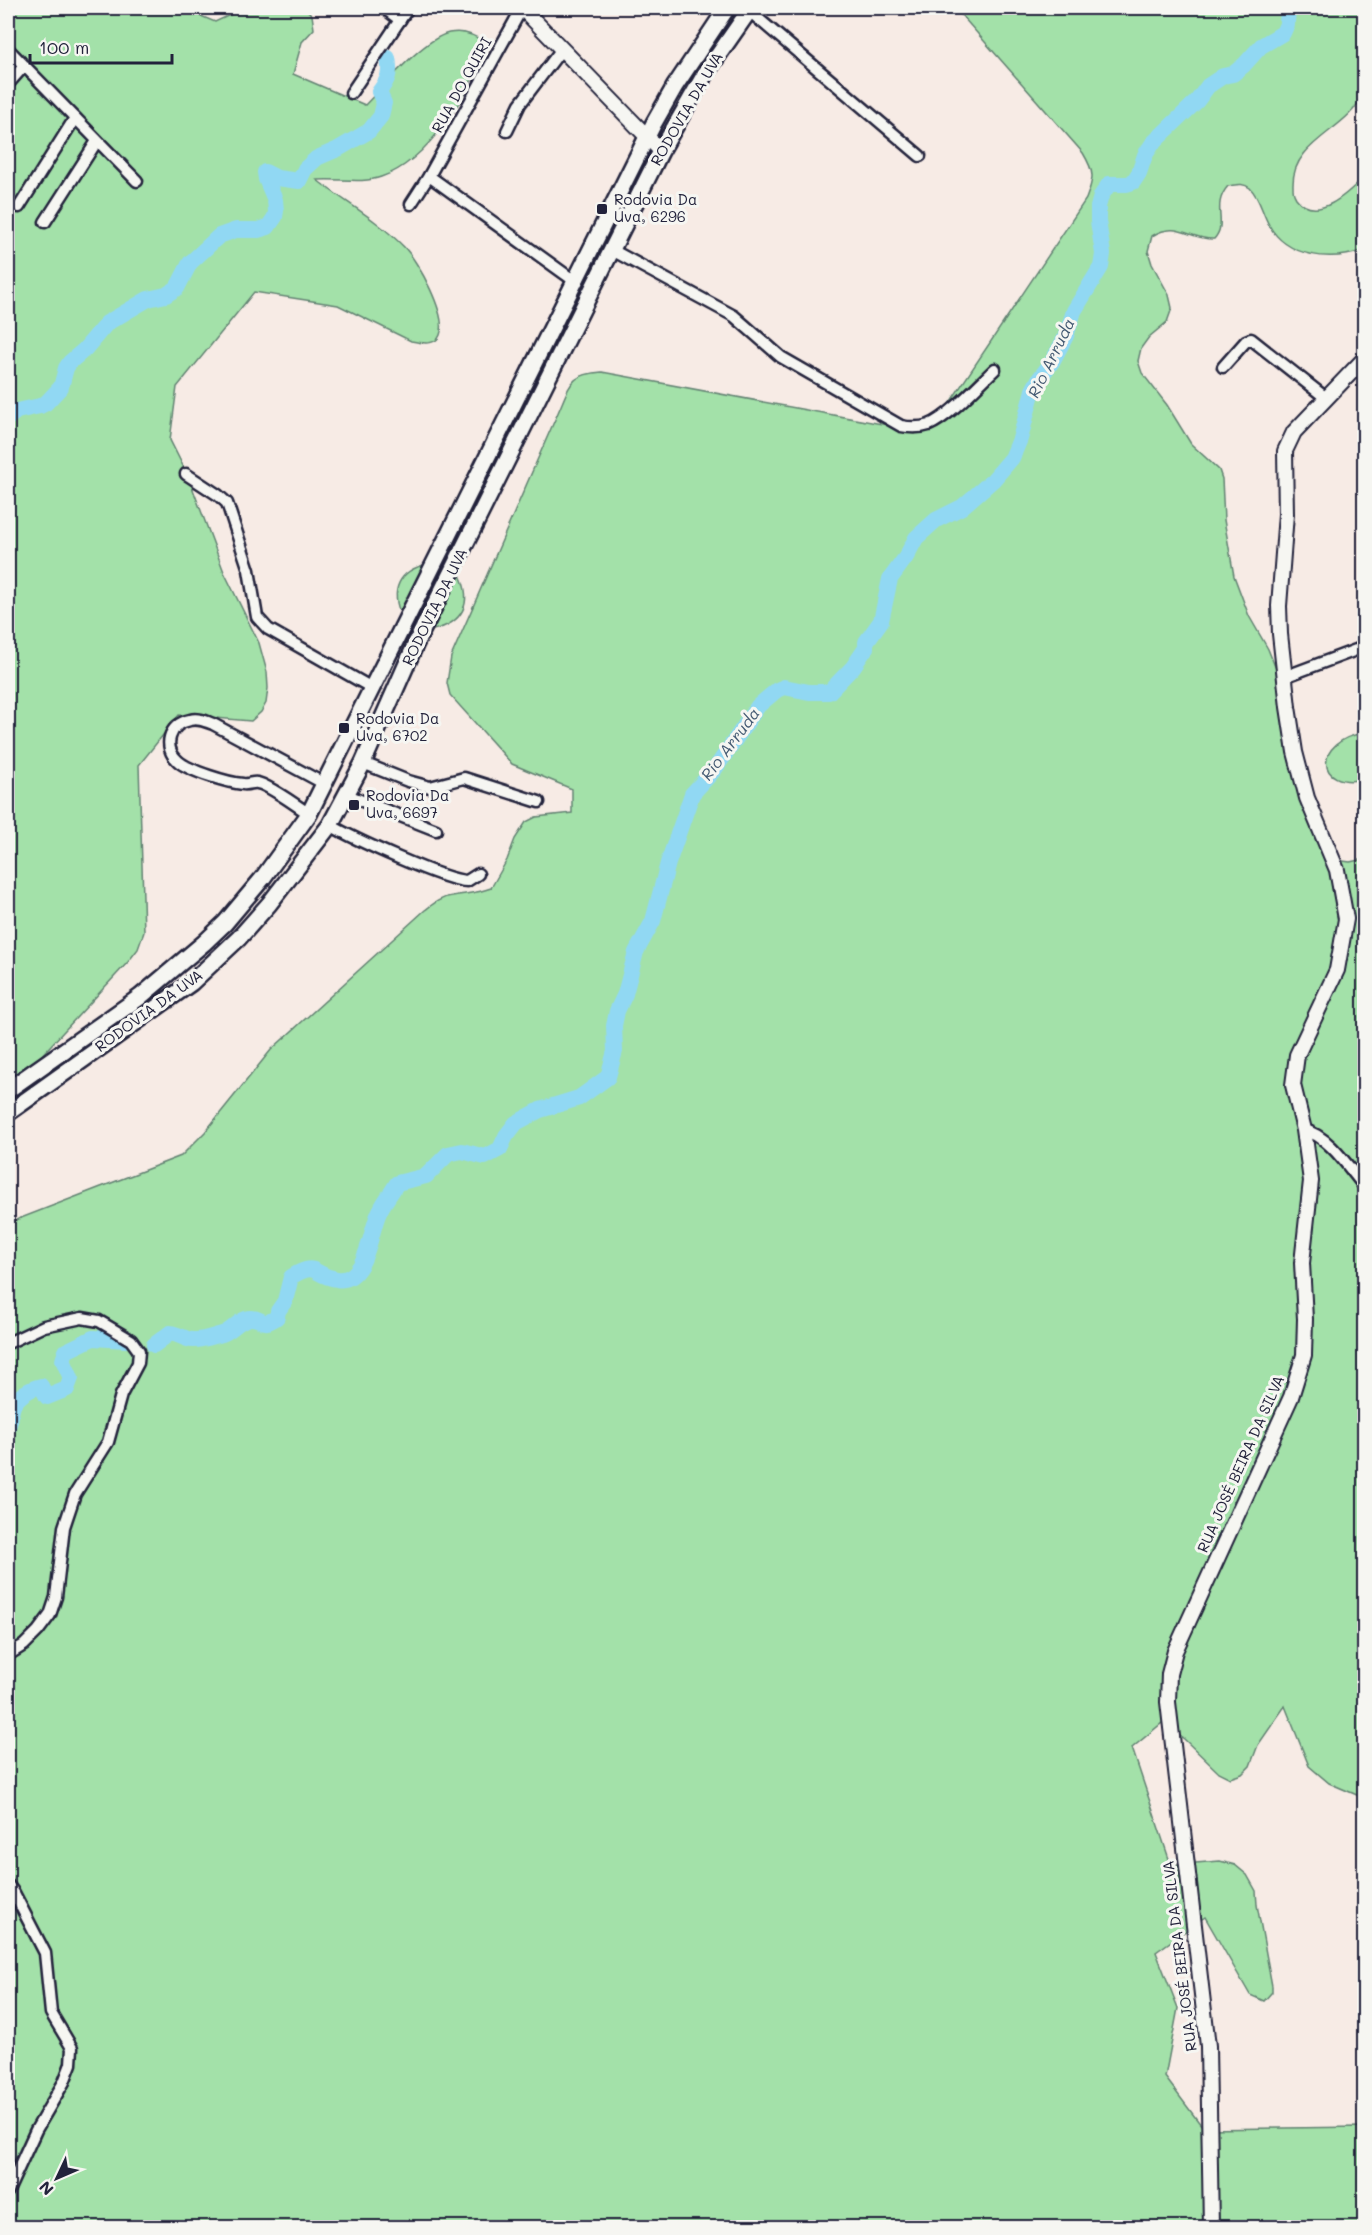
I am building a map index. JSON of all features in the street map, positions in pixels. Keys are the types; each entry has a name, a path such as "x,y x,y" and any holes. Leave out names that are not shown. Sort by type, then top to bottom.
{"main road":[{"name":"RODOVIA DA UVA","path":"8,1090 140,997 204,943 225,923 262,879 309,814 648,138 675,86 727,8"},
{"name":"RODOVIA DA UVA","path":"8,1113 191,983 239,938 269,904 330,825 363,763 416,643 661,151 705,74 749,9"}],"street":[{"path":"384,8 400,20"},
{"path":"351,93 408,8"},
{"path":"522,8 661,151"},
{"name":"RUA DO QUIRI","path":"411,204 429,176 522,8"},
{"path":"749,9 920,156"},
{"path":"8,49 137,181"},
{"path":"507,131 520,104 561,50"},
{"path":"8,84 24,66"},
{"path":"19,207 75,118"},
{"path":"45,222 97,141"},
{"path":"429,176 576,282"},
{"path":"612,250 734,316 781,357 901,426 913,429 930,425 995,369"},
{"path":"1222,367 1246,341 1251,339 1326,398"},
{"name":"RUA JOSÉ BEIRA DA SILVA","path":"1211,2228 1208,2046 1168,1702 1169,1674 1175,1651 1291,1397 1305,1355 1302,1263 1311,1181 1304,1130 1293,1085 1297,1055 1337,970 1346,919 1337,870 1307,798 1295,752 1284,677 1279,606 1286,514 1285,451 1294,432 1365,359"},
{"path":"186,474 227,503 249,570 257,617 268,629 372,688"},
{"path":"1284,677 1365,647"},
{"path":"309,814 282,798 270,787 256,783 244,784 189,768 177,761 170,751 168,743 170,734 185,722 200,719 323,783"},
{"path":"363,763 430,787 464,778 538,802"},
{"path":"347,795 436,830"},
{"path":"330,825 377,848 451,878 467,881 478,874"},
{"path":"1304,1130 1315,1132 1326,1141 1365,1186"},
{"path":"8,1343 44,1326 82,1318 99,1321 131,1340 139,1351 138,1363 121,1395 108,1442 75,1494 64,1527 56,1597 50,1615 24,1645 8,1655"},
{"path":"8,1886 14,1893 45,1953 51,2013 72,2048 64,2082 36,2130 8,2191"}],"green space":[{"path":"8,8 182,8 215,22 245,8 305,8 312,15 314,29 302,42 293,74 365,105 404,64 439,37 454,32 465,33 487,44 460,101 432,140 415,156 398,169 374,179 317,180 384,228 410,254 424,276 436,302 441,326 438,338 428,343 411,341 338,305 254,292 177,387 170,440 188,476 224,572 259,643 267,672 266,703 261,712 251,721 179,715 139,765 144,932 138,949 39,1058 21,1076 8,1083"},
{"path":"955,8 1364,8 1366,66 1363,94 1346,117 1311,146 1302,157 1295,170 1293,192 1304,205 1313,208 1322,207 1341,197 1364,177 1364,250 1338,256 1299,251 1287,245 1277,236 1250,188 1242,184 1228,186 1220,201 1220,226 1214,239 1205,239 1176,230 1152,236 1148,251 1152,264 1169,295 1172,308 1167,322 1149,337 1141,348 1138,361 1142,373 1167,405 1191,444 1219,470 1222,479 1224,520 1234,576 1249,616 1268,649 1278,674 1298,776 1336,860 1350,862 1364,859 1364,1798 1329,1783 1309,1766 1285,1706 1258,1745 1250,1766 1242,1774 1230,1778 1218,1772 1184,1739 1162,1723 1132,1748 1171,1865 1220,1861 1235,1865 1247,1875 1256,1891 1272,1986 1272,1992 1264,2001 1250,1995 1205,1917 1156,1952 1178,2008 1165,2077 1204,2129 1364,2127 1364,2227 8,2227 8,1223 181,1156 205,1132 271,1050 425,910 444,898 491,888 526,822 536,817 572,813 572,789 512,764 450,695 447,683 451,657 567,392 578,377 602,372 909,429 941,416 1086,199 1092,176 1083,153"},
{"path":"428,564 402,617 396,598 399,583 410,571"},
{"path":"460,575 465,594 463,610 452,622 433,630"},
{"path":"1364,733 1364,779 1348,781 1336,778 1329,771 1326,763 1329,754 1336,745 1347,738"}],"waterway":[{"name":"Rio Arruda","path":"154,1345 170,1333 190,1340 200,1340 226,1332 247,1319 255,1318 268,1322 277,1317 285,1301 291,1277 300,1272 311,1269 337,1279 354,1274 365,1256 380,1211 397,1183 426,1176 448,1154 462,1151 485,1157 500,1149 516,1123 540,1110 579,1098 608,1077 615,1051 614,1026 617,1011 625,994 636,952 653,921 668,863 692,794 715,769 758,706 777,690 784,687 809,692 829,692 853,667 866,648 866,642 881,621 890,579 916,538 936,520 962,507 993,480 1012,458 1020,439 1033,390 1052,362 1066,336 1074,311 1101,267 1103,254 1098,221 1101,196 1109,184 1133,182 1153,143 1197,101 1208,86 1223,76 1233,74 1261,46 1283,33 1287,24 1288,8"},
{"path":"8,418 17,411 46,403 61,387 70,362 85,349 107,323 148,299 166,295 177,288 190,263 219,236 236,230 258,230 268,227 276,211 275,200 265,172 277,178 299,181 305,169 317,158 369,131 381,116 384,103 379,92 388,76 388,58"},
{"name":"Rio Arruda","path":"8,1426 13,1406 25,1393 41,1386 47,1397 67,1389 71,1378 63,1360 66,1351 93,1338 126,1340"}],"place":[{"name":"Rodovia Da Uva, 6296","path":"602,209"},
{"name":"Rodovia Da Uva, 6702","path":"344,728"},
{"name":"Rodovia Da Uva, 6697","path":"354,805"}]}
